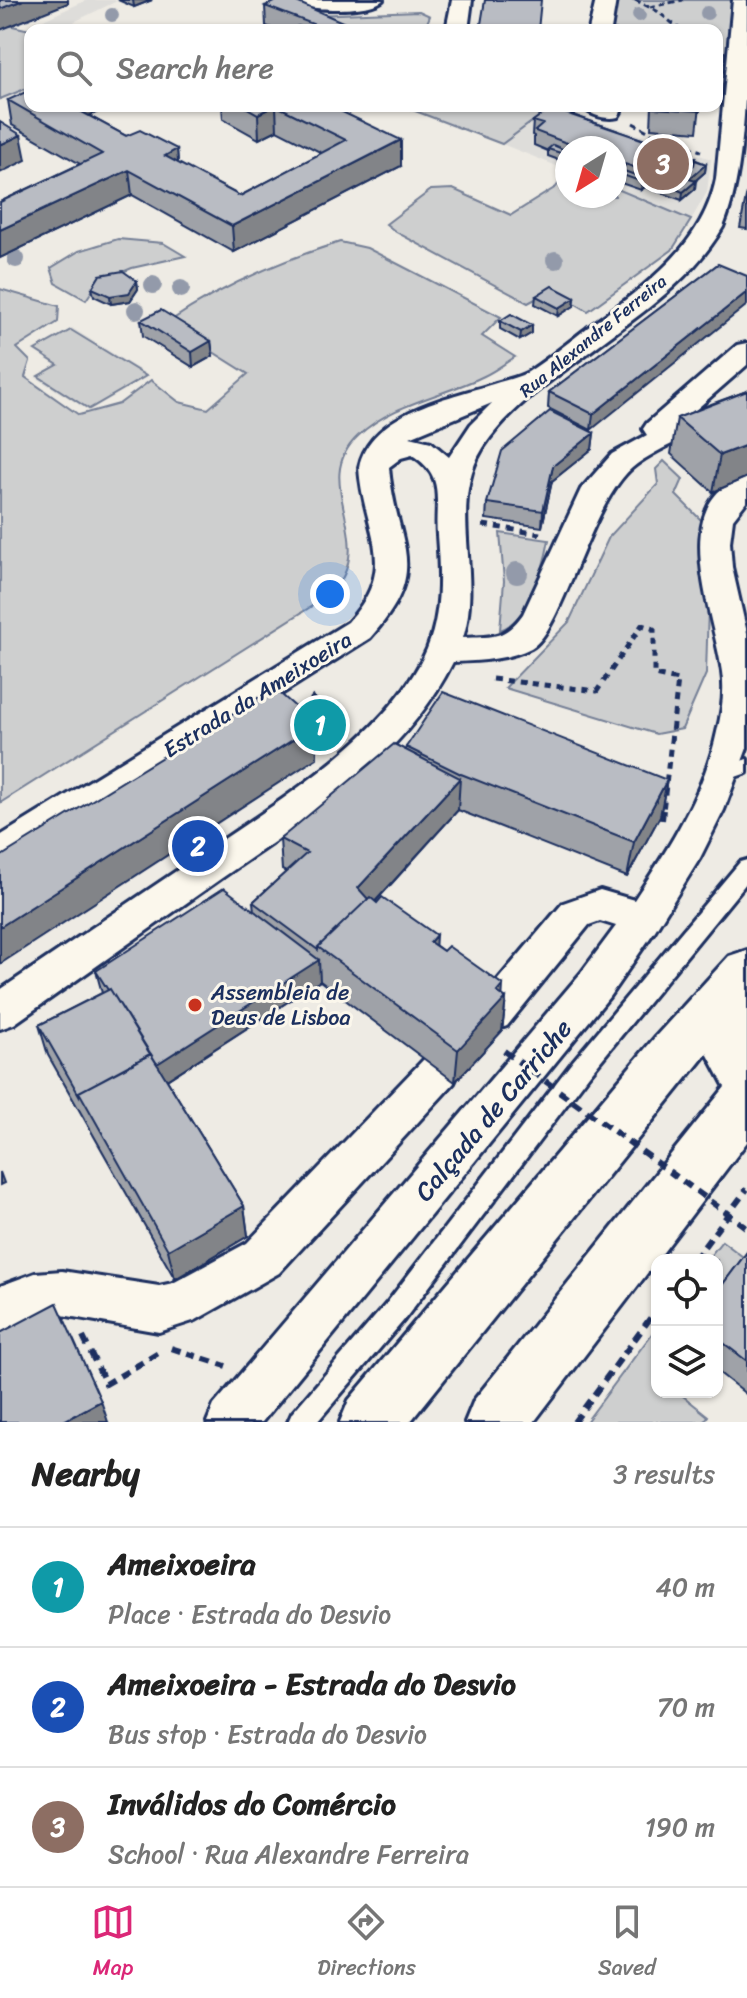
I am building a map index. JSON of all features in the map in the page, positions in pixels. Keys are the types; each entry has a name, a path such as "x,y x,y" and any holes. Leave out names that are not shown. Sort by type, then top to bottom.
{"highway":[{"path":"371,1422 675,1052 747,971"},
{"path":"747,1004 728,1036 729,1047 747,1074"},
{"path":"496,1422 747,1100"}],"street":[{"path":"299,0 340,3 373,0"},
{"path":"458,24 462,0"},
{"path":"601,24 606,0"},
{"name":"Rua Alexandre Ferreira","path":"438,662 453,626 456,585 451,519 452,483 470,446 493,419 538,378 627,312 679,266 700,241 721,204 729,160 728,52 743,0"},
{"path":"635,452 662,424 747,351"},
{"path":"373,461 381,444 406,427 538,378"},
{"path":"0,1012 320,791 364,754 422,689 438,662 522,639 537,618 592,496 622,461 688,425 747,402"},
{"path":"373,461 400,447 417,448 438,459 452,483"},
{"name":"Estrada da Ameixoeira","path":"0,854 341,644 366,623 383,600 393,566 373,461"},
{"path":"744,697 712,538 726,502 747,486"},
{"name":"Calçada de Carriche","path":"231,1422 548,1045 641,920 736,770 744,697"},
{"path":"493,1014 586,906 611,907 641,920"},
{"path":"0,1309 35,1295 62,1293 134,1307 159,1309 180,1304 263,1258 440,1070"}],"lane":[{"path":"298,1419 395,1312 581,1068 747,868"}],"path":[{"path":"635,0 673,24"},
{"path":"649,7 683,0"},
{"path":"608,112 657,136 729,160"},
{"path":"451,519 548,535"},
{"path":"438,662 597,691 642,625 654,629 654,675 678,680 661,825"},
{"path":"288,721 318,703"},
{"path":"299,731 338,707"},
{"path":"504,1051 747,1228"},
{"path":"698,1254 747,1189"},
{"path":"574,1422 651,1317"},
{"path":"83,1336 106,1384 169,1347 268,1380"}],"shaded area":[{"path":"87,0 119,0 69,24 34,24"},
{"path":"606,0 743,0 739,53 723,52 723,24 601,24"},
{"path":"419,11 430,16 427,24 303,24 286,16"},
{"path":"8,25 24,29 24,89 0,99 0,28"},
{"path":"418,112 545,112 502,144"},
{"path":"545,112 571,112 711,159 707,192 691,220 627,193 627,136 555,136 555,165 502,144"},
{"path":"555,188 555,208 627,208 627,193 691,220 672,250 588,311 552,290 528,303 386,224 431,190 453,189 511,215"},
{"path":"118,239 163,243 185,256 132,268 98,282 86,300 56,283 51,268 79,251"},
{"path":"340,242 367,248 501,317 482,336 515,357 484,376 386,416 358,436 344,454 339,473 340,493 349,532 350,553 345,573 331,594 0,803 0,289 59,306 58,322 17,348 30,361 25,377 79,415 119,404 151,380 179,402 208,409 248,374 167,323 250,276"},
{"path":"72,328 149,376 89,411 35,377 55,365 32,350"},
{"path":"71,330 146,376 89,409 38,376 58,365 35,350"},
{"path":"664,461 683,479 676,495 704,523 709,573 706,674 682,729 656,734 505,688 569,622 609,537 658,484 656,469"},
{"path":"500,533 549,540 539,578 527,605 519,616 500,630 504,581"},
{"path":"722,1241 747,1260 723,1295 723,1254 712,1254"},
{"path":"651,1335 651,1398 686,1398 708,1416 704,1422 586,1422"}],"building":[{"path":"0,0 23,0 0,9"},
{"path":"278,0 292,0 347,24 313,24 265,6"},
{"path":"485,0 541,0 539,24 481,24"},
{"path":"24,93 24,109 8,100"},
{"path":"29,112 82,112 126,136 140,130 177,149 165,156 240,196 346,140 289,112 343,112 401,140 232,226 129,170 0,230 0,202 102,154"},
{"path":"545,112 566,112 644,140 650,136 662,141 654,144 695,158 680,171 687,174 677,182 627,165 627,136 555,136 555,139 535,131 543,124 533,121"},
{"path":"0,122 21,135 0,145"},
{"path":"695,160 706,164 689,179 696,181 683,192 676,189 686,181 685,173"},
{"path":"627,172 646,179 642,182 627,177"},
{"path":"718,264 747,276 747,292 593,414 549,392"},
{"path":"123,271 137,281 129,293 110,296 92,288 100,275"},
{"path":"552,286 575,298 559,308 536,296"},
{"path":"161,310 211,341 192,352 141,320"},
{"path":"511,314 532,325 521,332 500,321"},
{"path":"747,391 747,445 720,455 677,418"},
{"path":"550,411 594,433 553,466 543,511 487,503 502,451"},
{"path":"274,688 316,725 0,927 0,857"},
{"path":"443,692 667,780 634,842 461,774 406,747"},
{"path":"394,744 460,778 358,888 368,899 318,950 253,902 307,853 280,839"},
{"name":"Assembleia de Deus de Lisboa","path":"224,888 319,960 157,1064 96,971"},
{"path":"370,897 377,903 382,897 436,935 430,942 443,951 448,946 503,985 497,992 506,998 458,1050 318,947"},
{"path":"110,989 150,1054 79,1092 79,1095 39,1025"},
{"path":"151,1054 244,1206 168,1250 79,1092"},
{"path":"747,1252 747,1361 723,1343 723,1284"},
{"path":"57,1303 101,1401 62,1422 0,1422 0,1333"}],"place":[{"name":"Inválidos do Comércio","path":"663,164"},
{"name":"Ameixoeira","path":"320,725"},
{"name":"Ameixoeira - Estrada do Desvio","path":"198,846"},
{"name":"Assembleia de Deus de Lisboa","path":"195,1005"}]}
